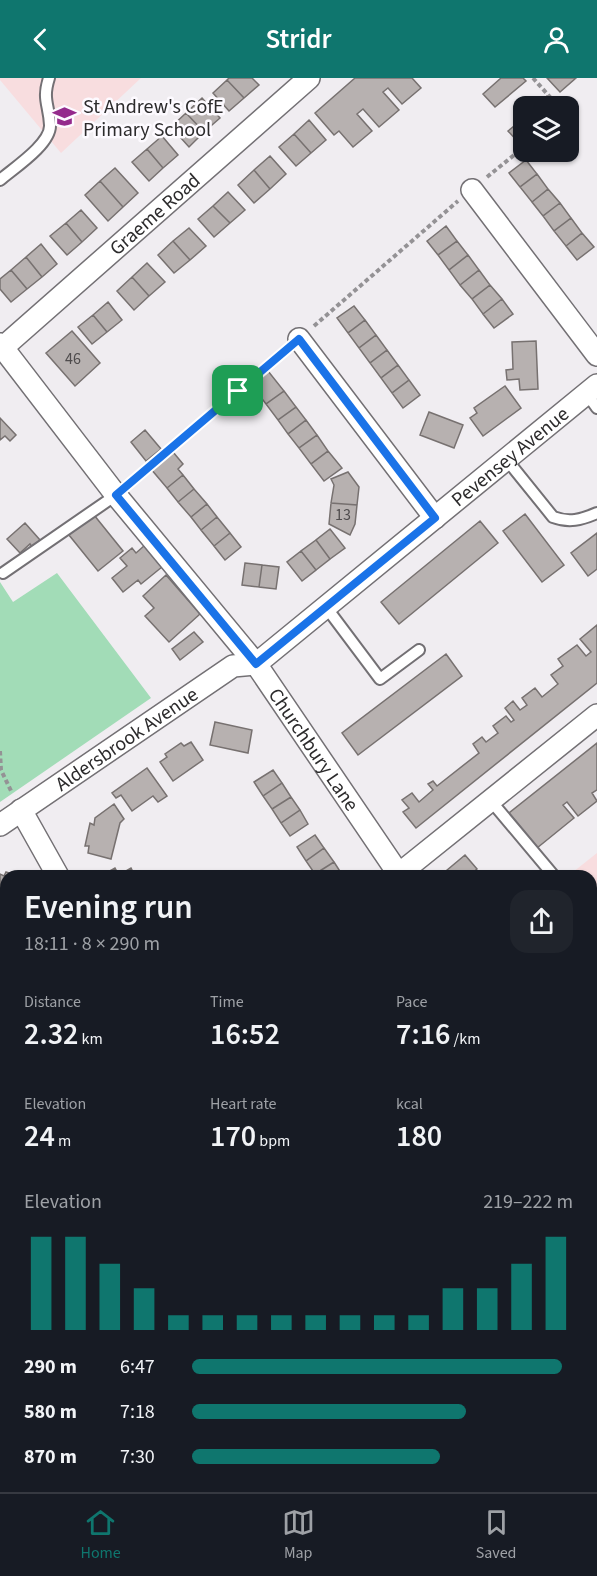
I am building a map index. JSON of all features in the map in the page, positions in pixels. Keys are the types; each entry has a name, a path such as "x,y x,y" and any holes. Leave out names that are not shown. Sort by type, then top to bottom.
{"street":[{"name":"Graeme Road","path":"1,347 309,78"},
{"path":"472,189 597,355"},
{"path":"299,339 435,518"},
{"name":"Churchbury Lane","path":"1,347 116,495 256,664 397,870"},
{"name":"Pevensey Avenue","path":"256,664 507,460 594,396"},
{"name":"Aldersbrook Avenue","path":"0,825 16,802 233,666 256,664"},
{"path":"406,870 597,715"},
{"path":"16,802 55,870"}],"lane":[{"path":"0,180 46,141 50,127 45,93 49,78"},
{"path":"507,460 553,517 563,521 580,520 597,513"},
{"path":"3,573 116,495"},
{"path":"326,607 380,679 418,650"},
{"path":"491,801 549,870"}],"path":[{"path":"533,78 549,96"},
{"path":"116,495 513,156"},
{"path":"0,751 1,770 16,802"}],"shaded area":[{"name":"St Andrew's CofE Primary School","path":"0,78 141,78 61,153"},
{"path":"597,853 597,870 576,870"}],"green space":[{"path":"57,573 151,698 0,802 0,582 13,602"}],"building":[{"path":"229,78 252,78 259,85 244,98 227,80"},
{"path":"355,78 412,78 421,88 402,104 388,88 383,92 399,110 379,127 363,109 357,114 372,131 353,147 339,131 334,135 315,113"},
{"path":"501,78 523,78 526,81 495,107 483,94"},
{"path":"547,78 576,78 560,92"},
{"path":"227,80 244,98 229,111 213,93"},
{"path":"202,98 220,118 204,132 186,113"},
{"path":"186,113 204,132 189,147 171,127"},
{"path":"309,120 326,140 311,153 294,134"},
{"path":"513,127 513,136 508,131"},
{"path":"294,134 311,153 296,166 279,147"},
{"path":"162,136 178,155 163,168 147,149"},
{"path":"147,149 163,168 149,181 132,162"},
{"path":"270,156 286,174 270,189 254,170"},
{"path":"523,162 528,162 537,174 520,187 509,173"},
{"path":"115,168 138,193 123,207 100,181"},
{"path":"254,170 270,189 254,203 238,185"},
{"path":"537,174 548,189 532,202 520,187"},
{"path":"100,181 123,207 108,221 85,195"},
{"path":"548,189 560,203 543,216 532,202"},
{"path":"228,192 245,210 230,223 213,206"},
{"path":"560,203 571,218 554,231 543,216"},
{"path":"213,206 230,223 214,237 198,219"},
{"path":"81,210 97,228 82,242 66,223"},
{"path":"571,218 582,233 566,246 554,231"},
{"path":"66,223 82,242 67,255 50,236"},
{"path":"446,226 457,241 438,255 427,241"},
{"path":"189,228 206,246 190,260 173,241"},
{"path":"582,233 594,247 577,260 566,246"},
{"path":"173,241 190,260 174,273 158,255"},
{"path":"457,241 468,255 449,270 438,255"},
{"path":"41,244 57,264 42,277 26,257"},
{"path":"468,255 479,270 460,285 449,270"},
{"path":"26,257 42,277 27,289 11,270"},
{"path":"147,263 165,282 149,296 132,277"},
{"path":"11,270 27,289 11,302 0,289 0,279"},
{"path":"479,270 490,285 472,299 460,285"},
{"path":"132,277 149,296 134,310 117,291"},
{"path":"490,285 502,299 483,314 472,299"},
{"path":"502,299 513,314 494,328 483,314"},
{"path":"108,302 122,320 107,332 93,315"},
{"path":"354,306 365,320 348,333 337,318"},
{"path":"93,315 107,332 92,344 78,327"},
{"path":"365,320 376,335 359,348 348,333"},
{"path":"72,331 100,363 75,386 46,353"},
{"path":"376,335 387,350 370,363 359,348"},
{"path":"536,341 538,389 520,390 519,379 507,380 506,370 513,369 512,342"},
{"path":"387,350 398,365 381,378 370,363"},
{"path":"398,365 409,380 392,393 381,378"},
{"path":"268,371 284,391 266,404 260,396 251,403 241,390"},
{"path":"409,380 420,395 403,408 392,393"},
{"path":"505,386 521,408 483,436 470,418 477,413 474,408"},
{"path":"284,391 296,407 278,420 266,404"},
{"path":"296,407 306,420 288,434 278,420"},
{"path":"429,412 463,425 454,448 420,435"},
{"path":"0,418 16,435 10,441 5,436 0,440"},
{"path":"306,420 317,435 299,448 288,434"},
{"path":"145,430 161,449 146,461 131,442"},
{"path":"317,435 328,451 311,464 299,448"},
{"path":"328,451 342,468 324,481 311,464"},
{"path":"173,452 183,464 178,469 183,475 167,488 151,469"},
{"path":"348,472 359,487 357,505 331,503 334,485 331,479"},
{"path":"183,475 194,489 178,502 167,488"},
{"path":"194,489 207,504 191,517 178,502"},
{"path":"331,503 357,505 355,524 350,535 329,524"},
{"path":"207,504 217,517 201,530 191,517"},
{"path":"525,514 564,565 542,582 503,531"},
{"path":"94,515 123,551 98,571 69,535"},
{"path":"217,517 230,533 214,546 201,530"},
{"path":"480,521 498,543 399,624 381,602"},
{"path":"25,523 40,540 32,547 30,544 20,553 7,539"},
{"path":"330,529 345,548 330,559 316,540"},
{"path":"230,533 241,547 225,560 214,546"},
{"path":"597,533 597,569 588,576 571,553"},
{"path":"316,540 330,559 316,570 301,551"},
{"path":"145,545 162,567 141,584 138,580 123,592 112,578 127,566 120,558 132,548 136,553"},
{"path":"301,551 316,570 302,581 287,562"},
{"path":"245,563 262,565 259,587 242,585"},
{"path":"262,565 279,567 276,589 259,587"},
{"path":"166,575 200,614 169,642 145,616 154,608 143,596"},
{"path":"597,625 597,683 416,828 403,812 409,808 402,800 412,793 419,802 433,790 428,784 433,781 437,786 479,753 473,744 482,737 486,742 498,733 493,726 506,716 511,722 514,720 505,708 513,701 520,710 527,705 522,698 535,688 542,697 558,684 551,675 563,666 558,659 577,645 586,656 591,652 580,639"},
{"path":"194,632 203,642 180,660 172,649"},
{"path":"446,654 462,676 358,755 342,733"},
{"path":"215,722 252,730 248,753 210,745"},
{"path":"191,742 203,760 173,781 160,762 167,757 165,754 181,743 184,746"},
{"path":"597,743 597,790 592,793 597,801 578,816 567,802 563,805 574,818 537,848 509,813"},
{"path":"147,768 167,796 158,802 153,796 132,811 121,795 116,798 112,793"},
{"path":"273,770 282,783 263,796 254,782"},
{"path":"282,783 291,797 272,809 263,796"},
{"path":"291,797 300,810 281,823 272,809"},
{"path":"114,804 124,819 120,823 111,859 88,853 89,846 85,846 90,823 94,825 95,818"},
{"path":"300,810 308,824 290,836 281,823"},
{"path":"315,835 324,848 306,861 297,847"},
{"path":"324,848 334,862 321,870 312,870 306,861"},
{"path":"465,855 477,869 476,870 447,870"},
{"path":"334,862 339,870 321,870"}],"place":[{"name":"St Andrew's CofE Primary School","path":"65,117"}],"route":[{"path":"299,339 435,518 256,664 116,495 238,391 299,339"}]}
